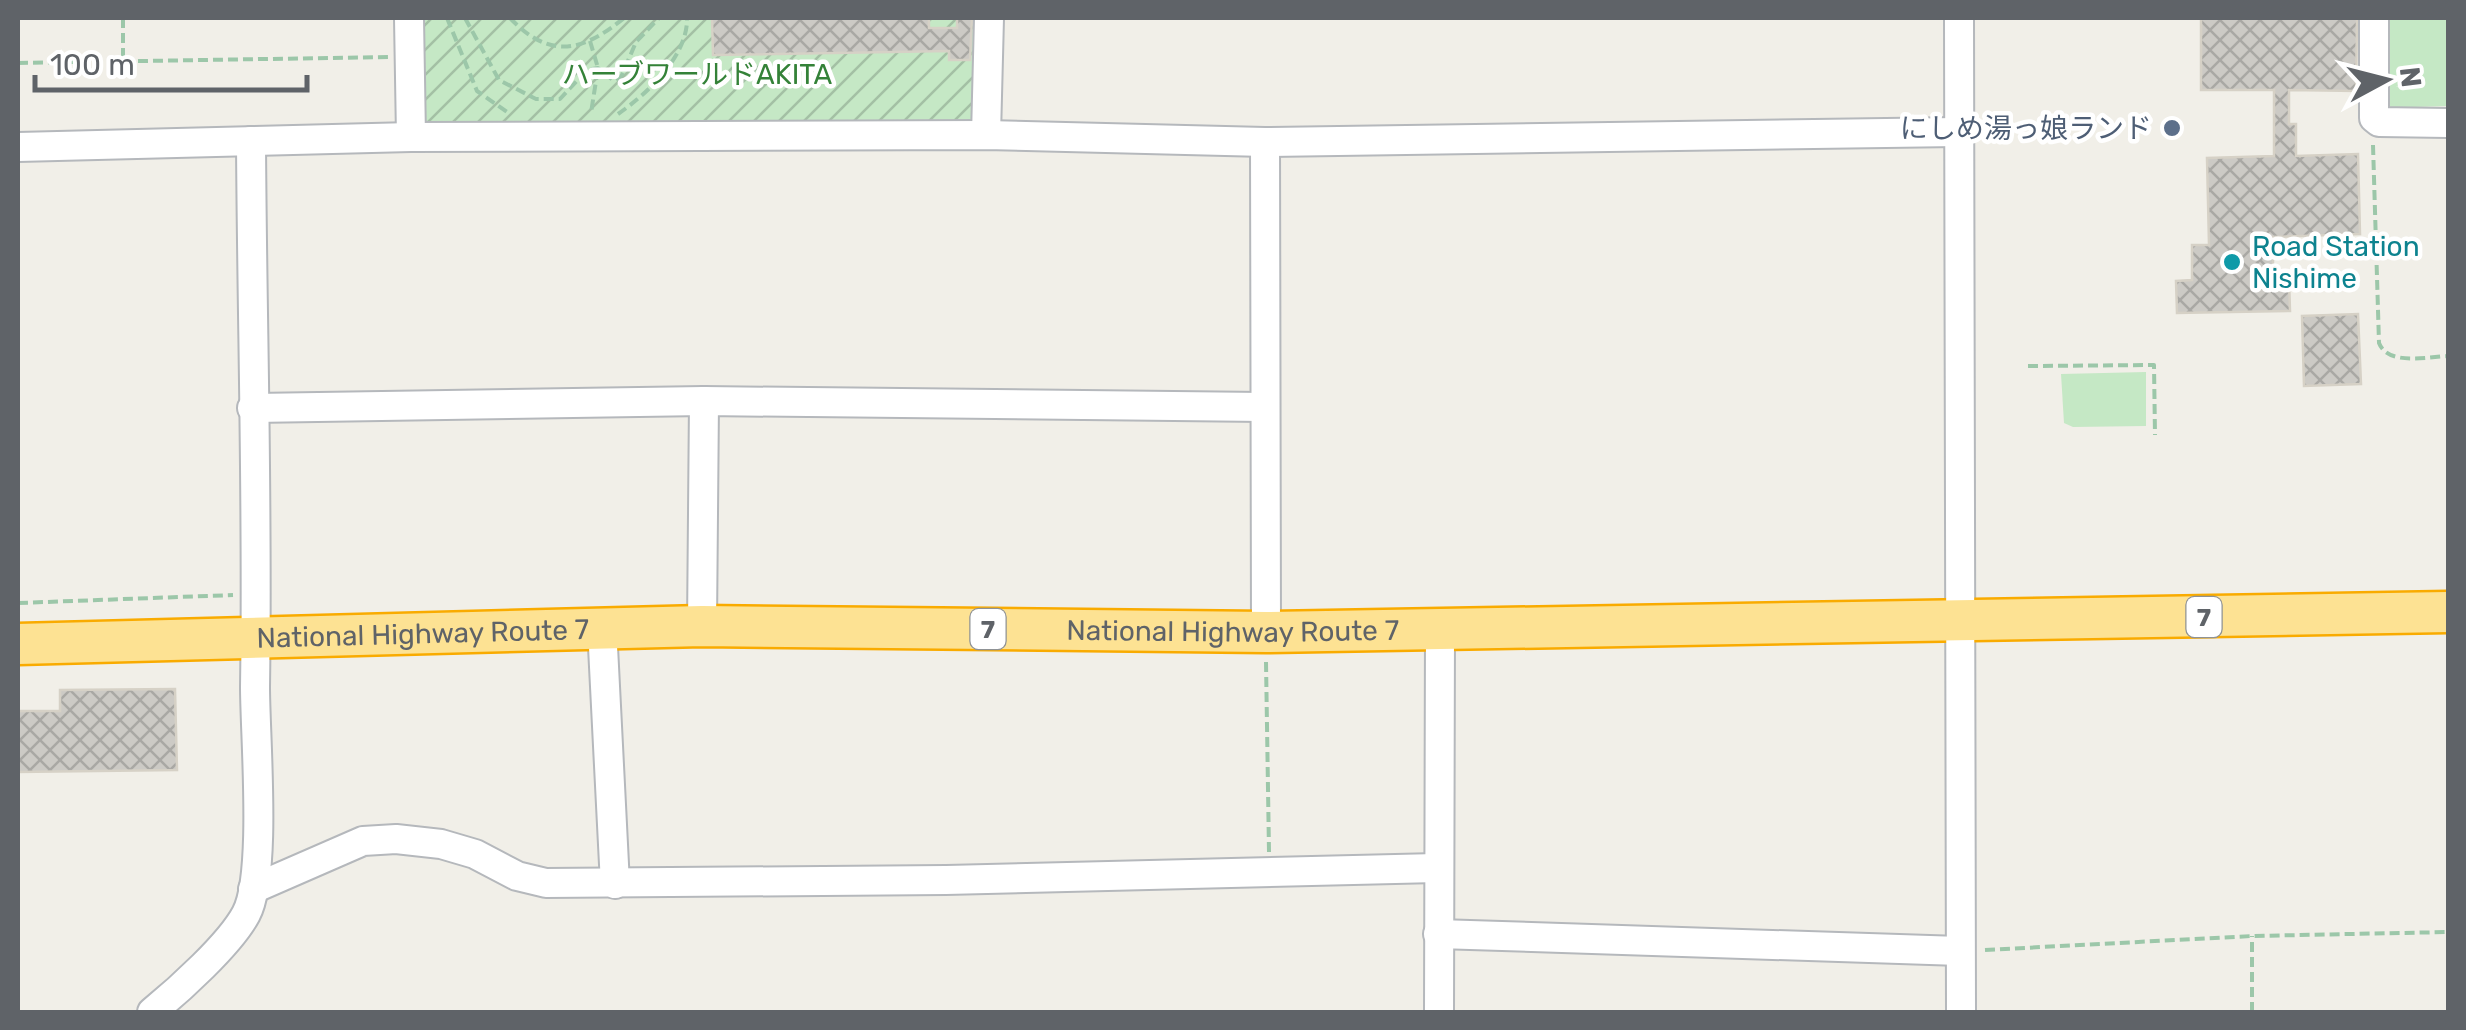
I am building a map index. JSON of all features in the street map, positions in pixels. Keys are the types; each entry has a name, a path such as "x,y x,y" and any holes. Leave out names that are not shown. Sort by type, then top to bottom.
{"highway":[{"name":"National Highway Route 7","path":"18,644 602,627 1266,632 2448,612"}],"street":[{"path":"409,18 410,137"},
{"path":"986,135 989,18"},
{"path":"1959,18 1961,1012"},
{"path":"2374,18 2374,118 2379,122 2448,123"},
{"path":"18,146 410,137 986,135 1265,142 1958,132"},
{"path":"152,1012 217,950 246,913 253,889 258,639 251,141"},
{"path":"1265,142 1266,632"},
{"path":"252,408 704,401 1264,407"},
{"path":"702,626 704,401"},
{"path":"602,627 614,884"},
{"path":"1439,1012 1440,628"},
{"path":"253,889 363,842 396,839 441,844 475,854 516,876 546,883 1437,868"},
{"path":"1438,934 1960,951"}],"path":[{"path":"123,18 123,61"},
{"path":"447,18 476,91 519,119"},
{"path":"465,18 499,80 536,99 560,99 586,70 598,68 614,81 622,75 636,42 660,18"},
{"path":"510,18 528,37 564,48 598,39 624,18"},
{"path":"613,117 641,98 677,52 687,29 687,18"},
{"path":"588,128 598,68 590,41"},
{"path":"18,63 409,57"},
{"path":"2379,122 2373,135 2379,343 2382,352 2391,357 2448,356"},
{"path":"2028,366 2154,365 2155,435"},
{"path":"18,603 256,594"},
{"path":"1266,632 1268,872"},
{"path":"1960,951 2252,936 2448,932"},
{"path":"2252,936 2252,1012"}],"green space":[{"name":"ハーブワールドAKITA","path":"415,18 979,18 979,130 416,131"},
{"path":"2384,18 2448,18 2448,106 2383,108"},
{"path":"2146,372 2146,426 2073,427 2064,423 2061,374"}],"building":[{"path":"712,18 929,18 929,28 957,28 957,18 972,18 970,60 949,60 949,51 713,55"},
{"path":"2201,18 2357,18 2356,91 2289,90 2289,124 2296,124 2296,156 2358,154 2360,234 2273,237 2273,279 2289,278 2290,311 2177,313 2176,281 2192,280 2192,245 2209,245 2207,158 2274,156 2274,90 2201,90"},
{"path":"2358,314 2361,384 2304,386 2302,316"},
{"path":"175,689 177,770 18,772 18,711 60,711 60,690"}],"place":[{"name":"にしめ湯っ娘ランド","path":"2172,128"},
{"name":"Road Station Nishime","path":"2232,262"}]}
